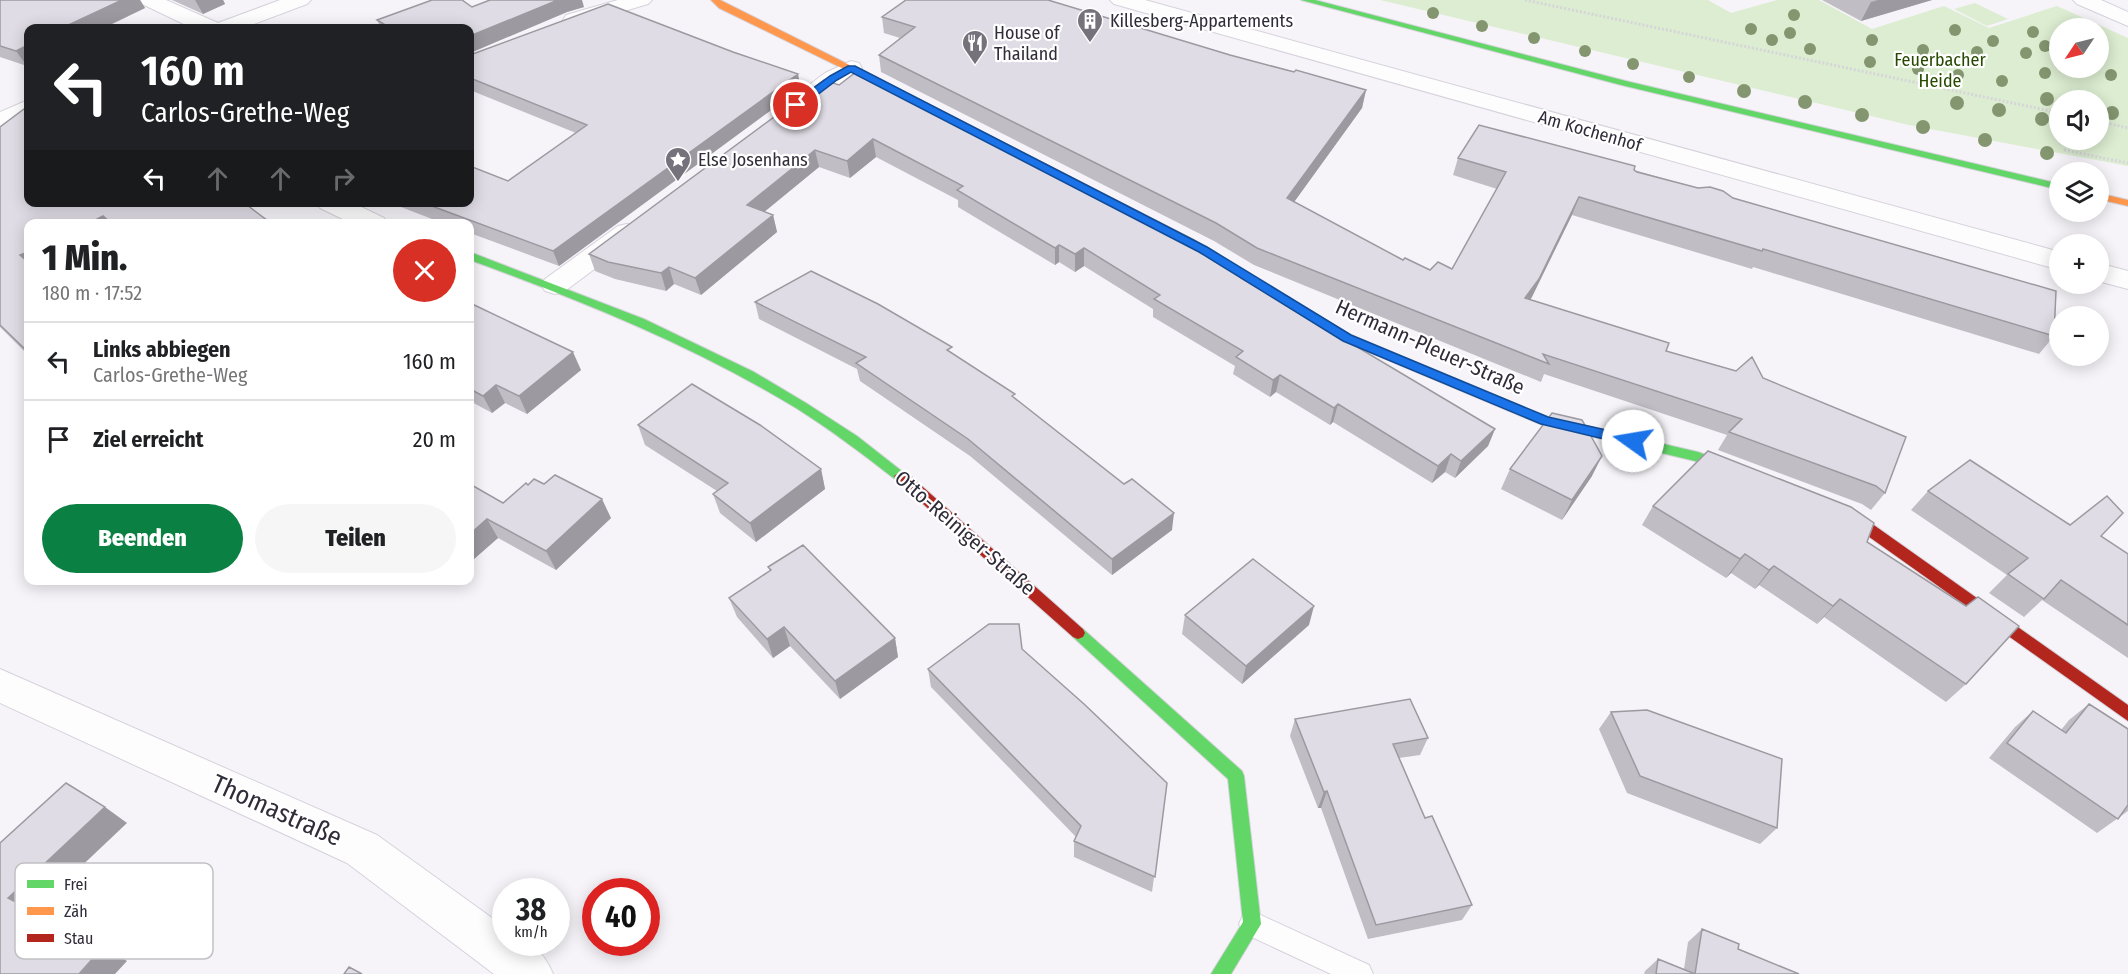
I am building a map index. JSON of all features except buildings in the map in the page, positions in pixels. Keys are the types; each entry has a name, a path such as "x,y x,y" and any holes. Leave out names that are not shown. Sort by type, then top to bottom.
{"street":[{"path":"149,0 200,24"},
{"path":"235,24 300,0"},
{"path":"555,28 576,19 641,0"},
{"path":"714,0 904,96"},
{"name":"Am Kochenhof","path":"1121,0 2049,258"},
{"path":"1305,0 1624,83 2049,184"},
{"path":"2084,0 2128,20"},
{"path":"776,121 833,78 851,68"},
{"path":"0,121 24,109"},
{"path":"2109,199 2127,203"},
{"path":"339,207 365,219"},
{"path":"555,285 642,221"},
{"name":"Hermann-Pleuer-Straße","path":"1192,244 1347,338 1391,357 1545,421 1698,457 1762,482"},
{"name":"Otto-Reiniger-Straße","path":"474,257 555,285 657,330 754,380 845,434 884,462 964,530 1236,776 1252,924"},
{"path":"2109,275 2128,280"},
{"path":"1816,503 1848,515 2128,714"},
{"name":"Thomastraße","path":"0,685 362,849 531,974"},
{"path":"1220,974 1252,924"}],"lane":[{"path":"1252,924 1359,974"}],"path":[{"path":"1525,0 2049,111"},
{"path":"2109,124 2128,128"}],"green space":[{"name":"Feuerbacher Heide","path":"1380,0 1708,0 1731,13 1777,0 1819,0 1872,29 1944,6 1989,28 2057,6 2084,18 2049,18 2049,78 2109,78 2109,29 2128,38 2128,166 1909,125"},
{"path":"1975,3 2008,19 1987,26 1954,9"}],"traffic: fast":[{"path":"1305,0 1624,83 2049,184"},
{"path":"1206,251 1347,338 1545,421 1698,457 1744,475"},
{"path":"474,257 640,322 749,375 853,439 901,476"},
{"path":"1078,633 1236,776 1252,924 1220,974"}],"traffic: slow":[{"path":"715,0 722,6 896,91"},
{"path":"2109,199 2128,203"}],"traffic: jam":[{"path":"901,476 1078,633"},
{"path":"1832,509 1849,515 2128,714"}],"place":[{"name":"Killesberg-Appartements","path":"1090,44"},
{"name":"House of Thailand","path":"975,66"},
{"name":"Else Josenhans","path":"678,183"}],"route":[{"path":"796,105 851,68 1203,249 1347,338 1545,421 1633,441"}]}
